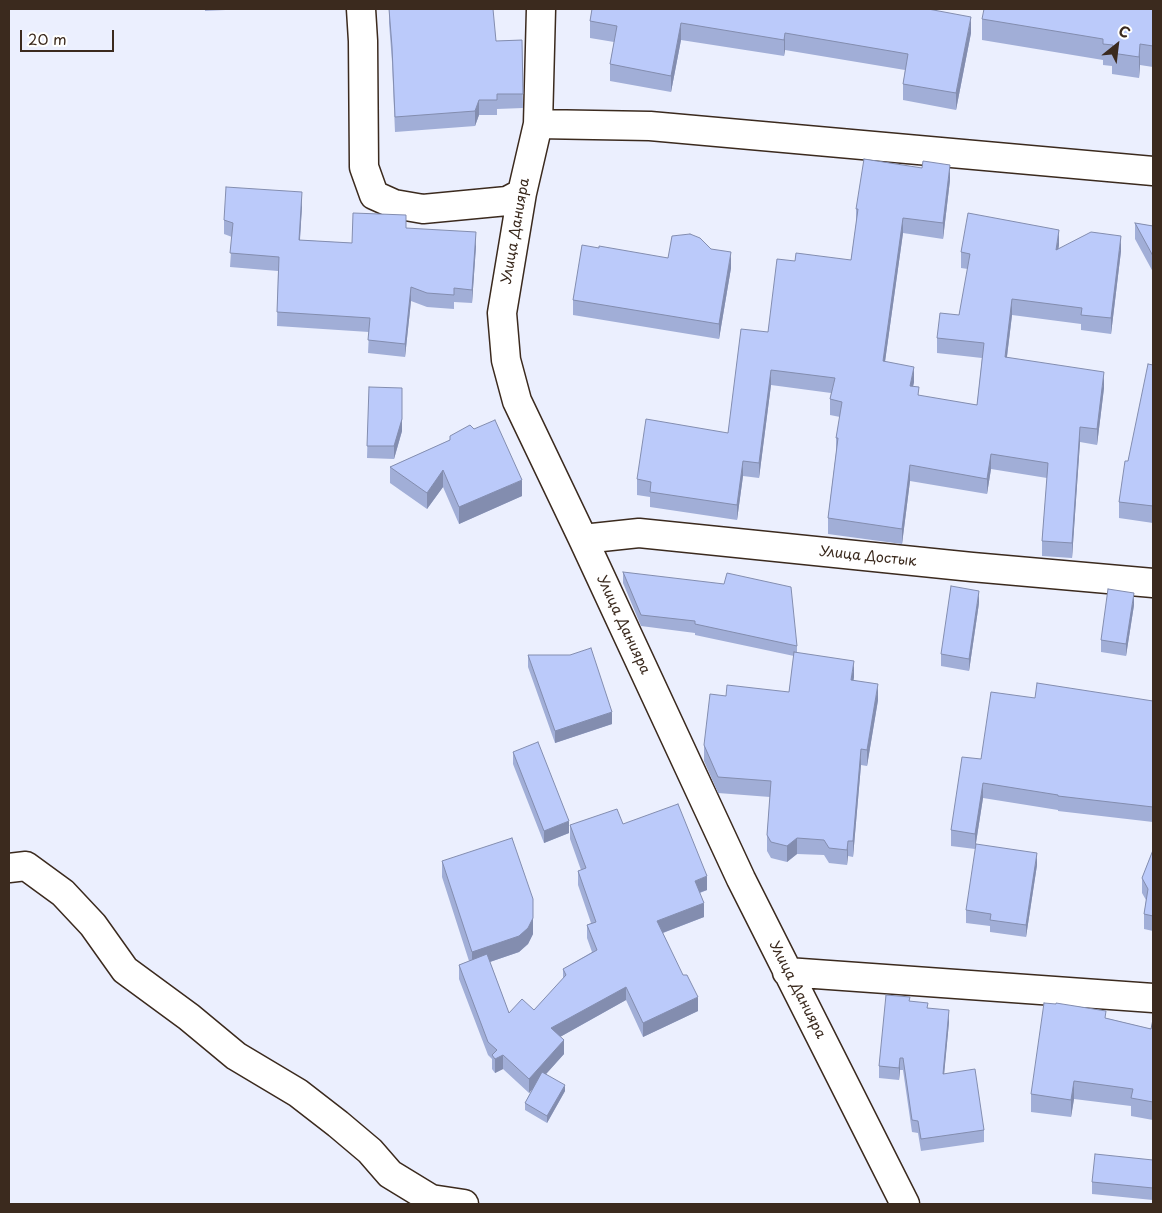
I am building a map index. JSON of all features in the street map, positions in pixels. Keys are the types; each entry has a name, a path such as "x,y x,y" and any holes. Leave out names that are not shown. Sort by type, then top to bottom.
{"street":[{"path":"361,9 364,167 374,195 394,204 423,209 507,201 522,193"},
{"name":"Улица Данияра","path":"541,9 538,124 522,193 502,313 506,360 517,401 741,879 906,1204"},
{"path":"538,124 650,126 1153,171"},
{"name":"Улица Достык","path":"583,539 639,533 972,567 1153,583"},
{"path":"9,868 26,866 62,893 93,925 125,970 189,1017 236,1056 298,1093 370,1151 390,1174 431,1199 464,1204"},
{"path":"787,972 1153,998"}],"building":[{"path":"389,9 493,9 496,41 522,40 523,94 497,94 497,100 479,100 475,111 395,117"},
{"path":"592,9 928,9 971,17 956,93 903,84 908,54 785,33 784,40 681,23 671,76 610,64 617,26 590,21"},
{"path":"984,9 1153,9 1153,46 1140,44 1139,57 1112,53 1113,45 1103,44 1103,39 982,19"},
{"path":"864,159 922,168 923,161 950,165 943,223 903,218 883,361 914,367 910,386 919,387 918,395 977,405 984,343 937,338 940,313 959,315 970,254 961,252 968,213 1059,230 1056,250 1091,232 1121,236 1111,318 1081,315 1082,308 1012,299 1005,357 1104,372 1097,429 1080,427 1072,543 1042,541 1048,463 991,454 987,479 910,465 902,529 828,518 838,438 836,438 842,402 830,399 835,378 771,370 759,463 743,461 737,505 650,492 651,482 637,479 646,419 728,433 741,329 768,332 777,259 795,261 796,253 851,260 858,209 856,209"},
{"path":"226,187 302,192 299,240 352,243 353,213 406,215 406,228 476,232 472,290 454,288 454,295 427,293 411,287 405,344 368,340 370,318 277,312 279,257 230,253 233,223 224,220"},
{"path":"1135,223 1153,226 1153,256"},
{"path":"690,234 700,238 711,249 731,252 719,324 573,300 582,245 599,248 599,246 668,258 672,236"},
{"path":"1148,364 1153,365 1153,506 1119,502 1125,461 1128,461"},
{"path":"369,387 402,388 402,419 394,446 367,446"},
{"path":"495,420 522,480 459,507 443,470 427,493 390,467 450,440 450,436 470,425 474,429"},
{"path":"623,572 724,584 727,573 791,587 797,646 695,624 695,621 641,615"},
{"path":"951,586 979,591 969,659 941,654"},
{"path":"1108,589 1134,593 1126,644 1101,640"},
{"path":"591,648 612,712 555,731 528,655 570,655"},
{"path":"794,652 854,661 851,680 878,684 867,750 861,749 853,841 848,841 847,850 829,848 824,840 797,838 787,846 771,842 767,835 771,781 718,777 704,745 710,694 726,696 727,685 789,692"},
{"path":"1037,683 1153,701 1153,807 1058,796 983,783 975,834 951,830 962,757 981,759 991,692 1035,698"},
{"path":"538,742 569,821 544,831 513,752"},
{"path":"678,804 707,876 695,881 704,903 657,921 683,975 687,975 698,997 643,1023 626,987 551,1028 564,1040 529,1079 503,1055 495,1059 492,1055 497,1050 488,1042 459,965 487,954 509,1013 522,999 534,1010 566,975 563,969 597,950 587,925 596,922 578,871 586,868 570,825 617,809 623,824"},
{"path":"512,838 533,899 533,918 528,928 519,936 472,952 442,861"},
{"path":"976,844 1037,853 1026,925 990,920 991,914 966,910"},
{"path":"1153,850 1153,916 1144,914 1148,889 1142,878"},
{"path":"886,995 910,997 909,1001 928,1003 927,1008 949,1010 943,1074 975,1069 984,1130 921,1139 918,1121 912,1120 903,1058 900,1058 899,1068 879,1066"},
{"path":"1044,1003 1056,1003 1106,1011 1105,1018 1151,1029 1153,1019 1153,1102 1131,1098 1133,1089 1074,1081 1071,1100 1031,1094"},
{"path":"542,1072 565,1085 547,1116 525,1103"},
{"path":"1095,1154 1153,1160 1153,1188 1092,1182"}]}
